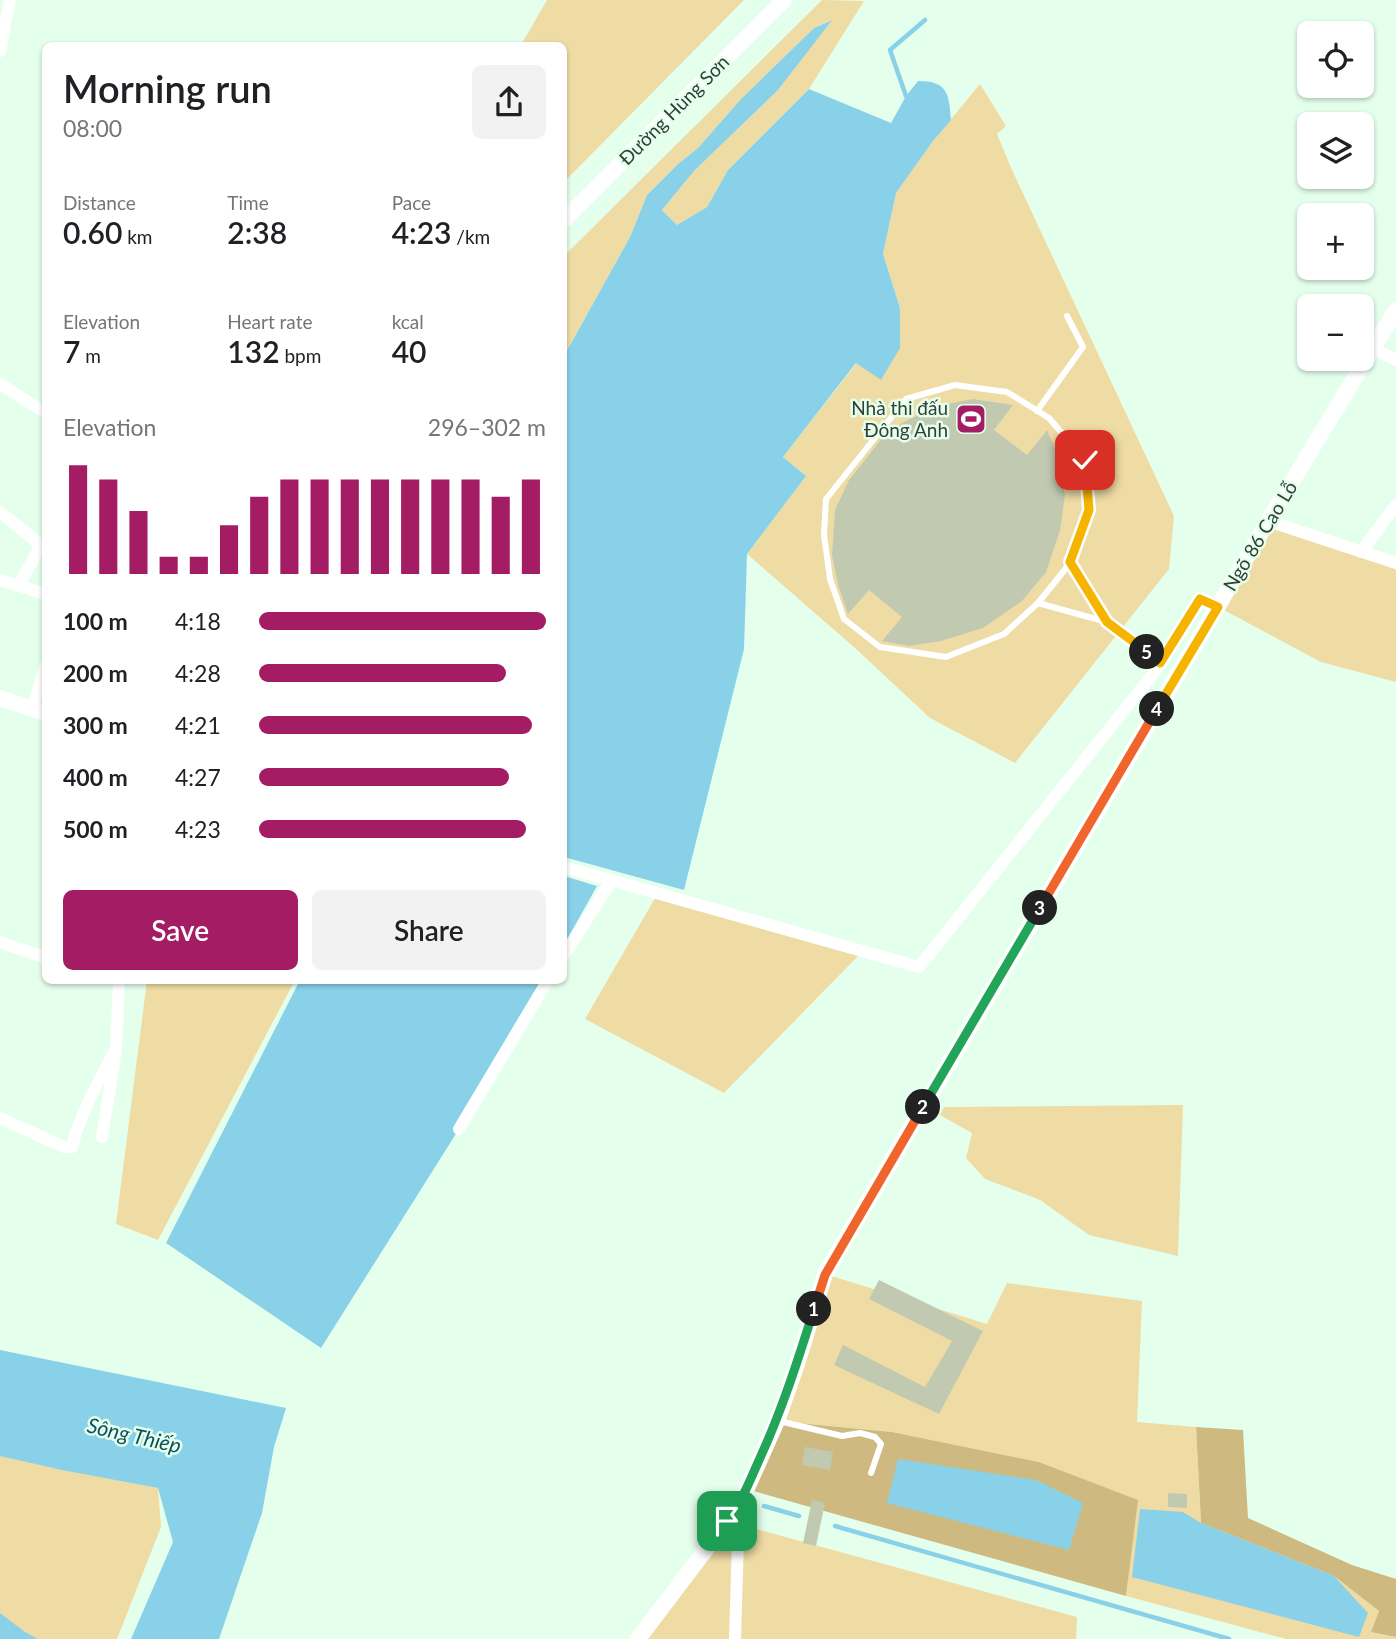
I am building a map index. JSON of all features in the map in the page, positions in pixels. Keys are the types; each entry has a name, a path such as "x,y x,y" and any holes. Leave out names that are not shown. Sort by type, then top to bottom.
{"street":[{"path":"0,51 10,0"},
{"name":"Đường Hùng Sơn","path":"567,217 783,0"},
{"name":"Ngõ 86 Cao Lỗ","path":"1374,346 1396,310"},
{"path":"1374,349 1396,360"},
{"name":"Ngõ 86 Cao Lỗ","path":"638,1639 739,1506 777,1421 825,1275 1359,371"},
{"path":"0,384 42,410"},
{"path":"1361,552 1396,505"},
{"path":"0,512 42,546"},
{"path":"1268,521 1396,563"},
{"path":"19,585 42,549"},
{"path":"0,580 42,593"},
{"path":"567,868 919,967 1144,685 1200,599 1218,607"},
{"path":"0,698 39,710 42,691"},
{"path":"567,950 612,880"},
{"path":"0,942 42,957"},
{"path":"102,1137 116,1049 119,984"},
{"path":"459,1129 546,984"},
{"path":"0,1118 64,1147 72,1147 89,1099 116,1049"},
{"path":"735,1639 739,1506"}],"lane":[{"path":"1037,411 1083,347 1067,316"},
{"path":"955,385 1007,391 1049,418 1085,460 1089,510 1070,562 1038,603 1004,634 946,657 880,647 844,620 830,579 824,535 826,499 906,399 955,385"},
{"path":"1070,562 1107,622 1160,663"},
{"path":"1038,603 1107,622"},
{"path":"777,1421 842,1436 860,1433 875,1437 881,1444 871,1473"}],"shaded area":[{"path":"547,0 744,0 567,179 567,42 523,42"},
{"path":"822,0 864,1 809,89 728,170 707,207 677,225 662,210 694,171 778,90 830,20 814,28 741,99 698,148 647,195 630,237 567,351 567,253"},
{"name":"Nhà thi đấu Đông Anh","path":"980,84 1006,126 997,134 1012,170 1174,516 1169,569 1015,763 930,718 747,554 806,476 783,457 900,308 883,254 896,193 933,141"},
{"path":"1268,521 1396,563 1396,682 1321,662 1218,607"},
{"path":"658,893 863,951 724,1093 585,1019"},
{"path":"146,984 293,984 158,1240 116,1224"},
{"path":"1183,1105 1178,1256 1089,1235 1040,1200 985,1179 966,1158 972,1133 940,1115 944,1107"},
{"path":"825,1274 987,1324 1007,1283 1142,1301 1137,1422 1196,1427 1201,1523 1334,1576 1379,1611 1371,1632 1396,1639 1286,1639 1126,1596 1137,1500 1039,1462 892,1432 777,1421"},
{"path":"777,1421 892,1432 1039,1462 1138,1500 1126,1596 746,1489"},
{"path":"1196,1427 1243,1430 1248,1518 1352,1565 1396,1579 1396,1637 1371,1632 1379,1611 1334,1576 1201,1523"},
{"path":"0,1454 158,1488 161,1527 117,1639 0,1639"},
{"path":"727,1521 1077,1617 1076,1639 638,1639"}],"water":[{"path":"832,20 778,90 694,171 662,210 677,225 707,207 728,170 809,89 891,123 918,81 936,83 948,96 951,120 896,193 883,254 900,308 900,348 881,380 856,363 783,457 806,476 747,554 744,649 684,890 567,858 567,351 630,237 647,195 698,148 741,99 814,28"},
{"path":"567,877 597,886 567,940"},
{"path":"298,984 541,984 459,1129 321,1348 166,1243"},
{"name":"Sông Thiếp","path":"0,1350 286,1408 274,1447 262,1513 219,1639 131,1639 173,1542 158,1488 0,1456"},
{"path":"898,1459 1036,1480 1083,1503 1069,1550 887,1503"},
{"path":"1140,1509 1183,1512 1201,1523 1334,1576 1368,1613 1359,1637 1132,1577"},
{"path":"0,1613 25,1632 38,1639 0,1639"}],"building":[{"path":"973,399 1013,405 994,430 1027,455 1047,430 1057,453 1065,495 1060,531 1046,572 1022,601 983,628 941,641 909,646 882,641 902,617 869,590 848,614 832,555 835,510 849,480 883,437 902,423 937,406"},
{"path":"879,1280 983,1331 939,1414 834,1365 843,1345 925,1387 952,1341 869,1299"},
{"path":"805,1447 833,1452 830,1470 802,1465"},
{"path":"1168,1493 1187,1494 1187,1508 1168,1507"},
{"path":"812,1500 825,1503 816,1546 803,1543"}],"waterway":[{"path":"906,96 890,50 925,20"},
{"path":"764,1506 799,1516"},
{"path":"835,1526 1229,1639"}],"place":[{"name":"Nhà thi đấu Đông Anh","path":"971,419"}],"route":[{"path":"727,1521 739,1506 777,1421 825,1275 1218,607 1200,599 1160,663 1107,622 1070,562 1089,510 1085,460"}]}
